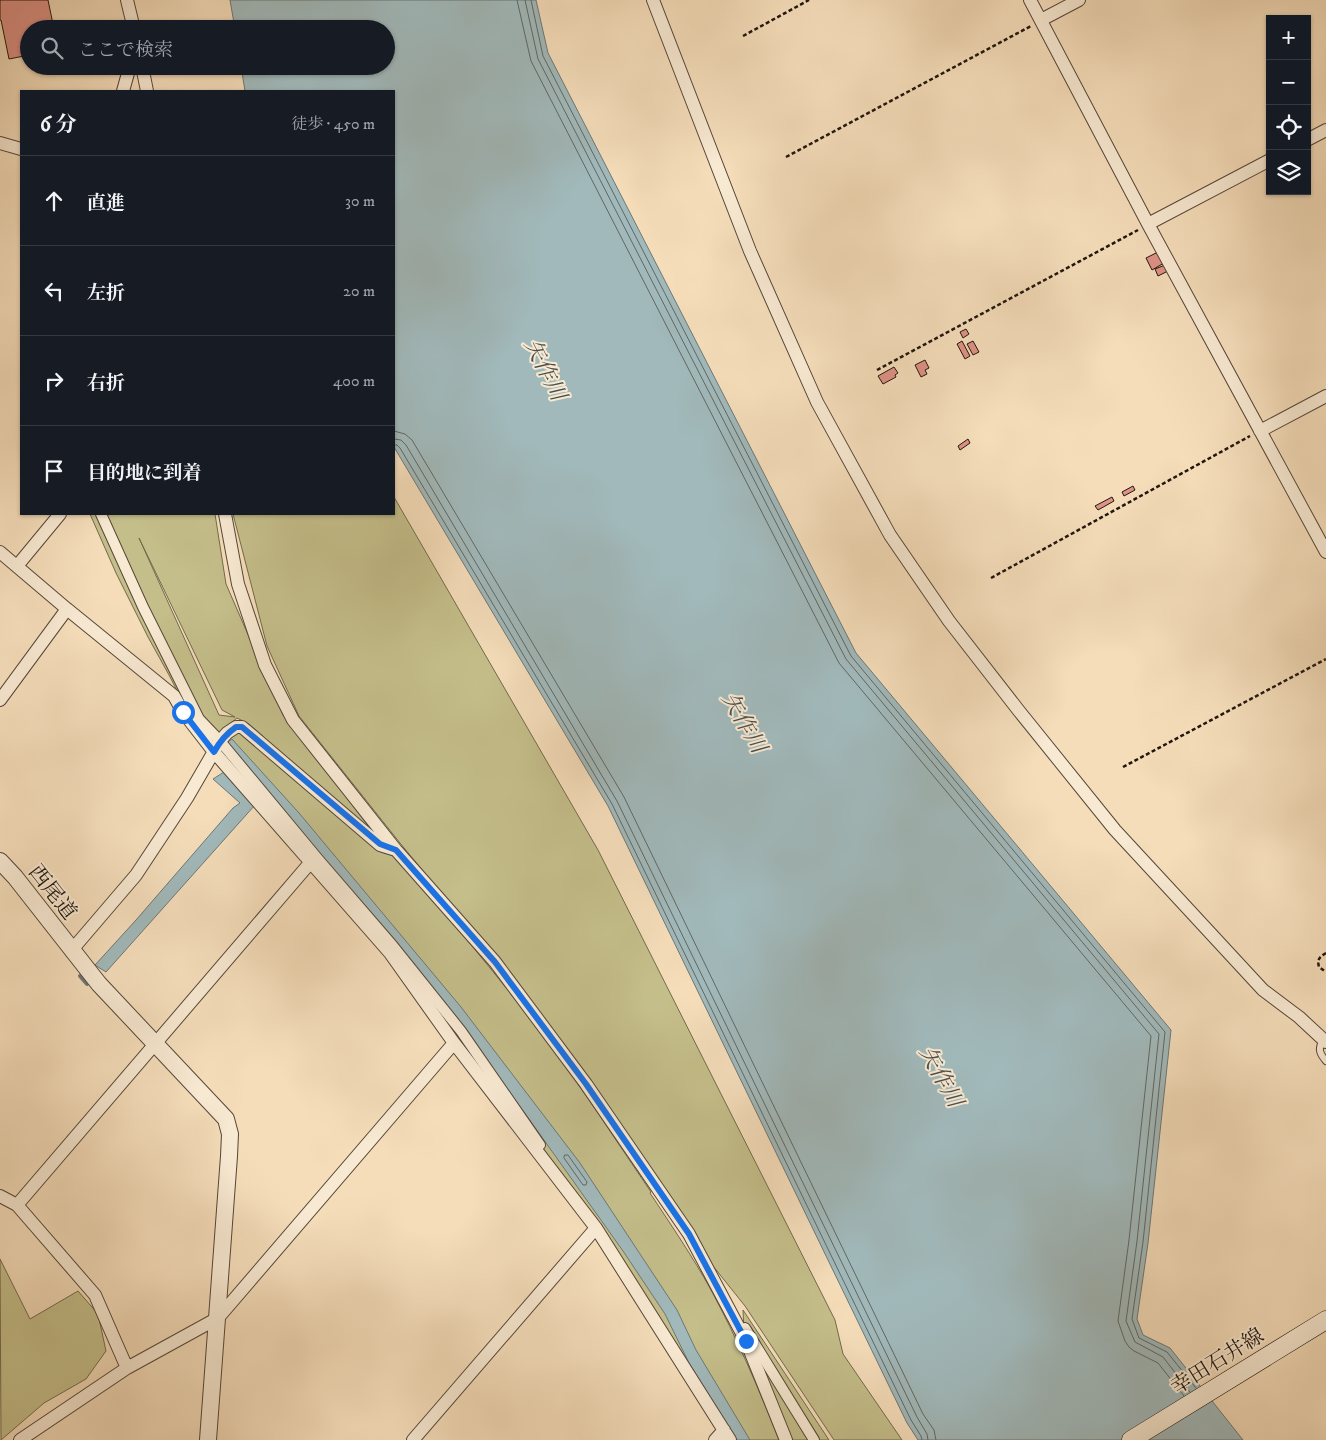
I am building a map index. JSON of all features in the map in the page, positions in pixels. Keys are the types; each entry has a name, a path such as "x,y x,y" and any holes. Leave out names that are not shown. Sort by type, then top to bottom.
{"main road":[{"name":"幸田石井線","path":"1131,1440 1326,1320"}],"street":[{"path":"127,0 132,20"},
{"path":"653,0 750,251 817,402 890,535 949,621 1115,830 1262,990 1298,1017 1325,1041"},
{"path":"1030,0 1148,224 1326,552"},
{"path":"1041,20 1079,0"},
{"path":"123,90 127,75"},
{"path":"144,75 147,90"},
{"path":"1311,138 1326,130"},
{"path":"0,143 20,149"},
{"path":"1148,224 1266,162"},
{"path":"1260,431 1326,396"},
{"path":"17,566 59,515"},
{"path":"102,515 143,607 198,719 217,746 310,863 390,954 454,1043 596,1228 727,1435 714,1440"},
{"path":"225,515 238,584 264,665 293,720 396,850 495,962 586,1084 689,1234 746,1341 786,1440"},
{"path":"0,552 174,696 183,712 217,746 393,946 461,1031 535,1138 598,1223 734,1440"},
{"path":"0,700 67,609"},
{"path":"72,951 136,875 187,798 217,746 227,733 236,727 242,727 380,844 396,850"},
{"name":"西尾道","path":"0,862 15,877 99,984 226,1120 230,1134 208,1440"},
{"path":"17,1205 310,863"},
{"path":"20,1440 127,1368 218,1318 454,1043"},
{"path":"0,1196 17,1205 95,1295 127,1368"},
{"path":"413,1440 596,1228"},
{"path":"736,1323 746,1329 814,1440"}],"lane":[{"path":"1325,1041 1319,1047 1320,1054 1326,1061"}],"path":[{"path":"743,36 809,0"},
{"path":"786,157 1041,20"},
{"path":"878,370 1148,224"},
{"path":"991,578 1260,431"},
{"path":"1122,767 1326,659"},
{"path":"1326,953 1320,956 1318,961 1319,968 1326,972"}],"shaded area":[{"path":"395,499 598,850 835,1320 843,1354 902,1440 834,1440 745,1306 709,1261 539,1012 400,843 299,716 267,646 233,515 395,515"},
{"path":"90,515 215,515 226,584 283,715 376,836 249,724 237,718 211,739 193,722 116,573","holes":["139,538 222,710 235,717 219,715"]},
{"path":"237,733 244,733 350,823 381,852 397,857 530,1018 651,1192 704,1278 739,1345 779,1440 732,1440 598,1227 457,1041 220,752 221,745"},
{"path":"0,1259 30,1319 78,1291 98,1314 106,1351 86,1379 44,1403 1,1440"},
{"path":"743,1310 829,1440 792,1440 744,1331"}],"water":[{"name":"矢作川","path":"230,0 536,0 548,53 856,653 1171,1030 1148,1243 1137,1319 1143,1335 1170,1348 1243,1440 918,1440 907,1423 608,806 395,449 395,90 245,90 242,75 395,75 395,20 233,20"},
{"path":"232,739 299,813 461,1007 580,1163 677,1310 696,1350 750,1440 737,1440 689,1363 665,1314 623,1251 524,1112 497,1076 225,744"},
{"path":"224,772 255,805 106,972 95,965 233,808 240,803 213,779"}],"building":[{"path":"0,0 48,0 52,20 20,20 20,57 9,59 0,20"},
{"path":"1158,252 1164,263 1152,270 1146,258"},
{"path":"1165,265 1168,271 1158,276 1155,269"},
{"path":"966,329 969,334 963,338 960,332"},
{"path":"962,341 970,356 965,359 957,344"},
{"path":"973,341 979,352 973,355 967,344"},
{"path":"925,360 929,368 925,370 927,374 921,377 915,365"},
{"path":"894,367 898,373 895,375 896,377 883,384 878,376"},
{"path":"968,439 970,443 960,450 958,446"},
{"path":"1133,486 1135,490 1124,496 1122,492"},
{"path":"1112,497 1114,501 1098,510 1095,506"}],"waterway":[{"path":"80,976 87,984"}],"route":[{"path":"183,712 214,752 227,733 236,727 242,727 380,844 396,850 495,962 586,1084 689,1234 746,1341"}]}
